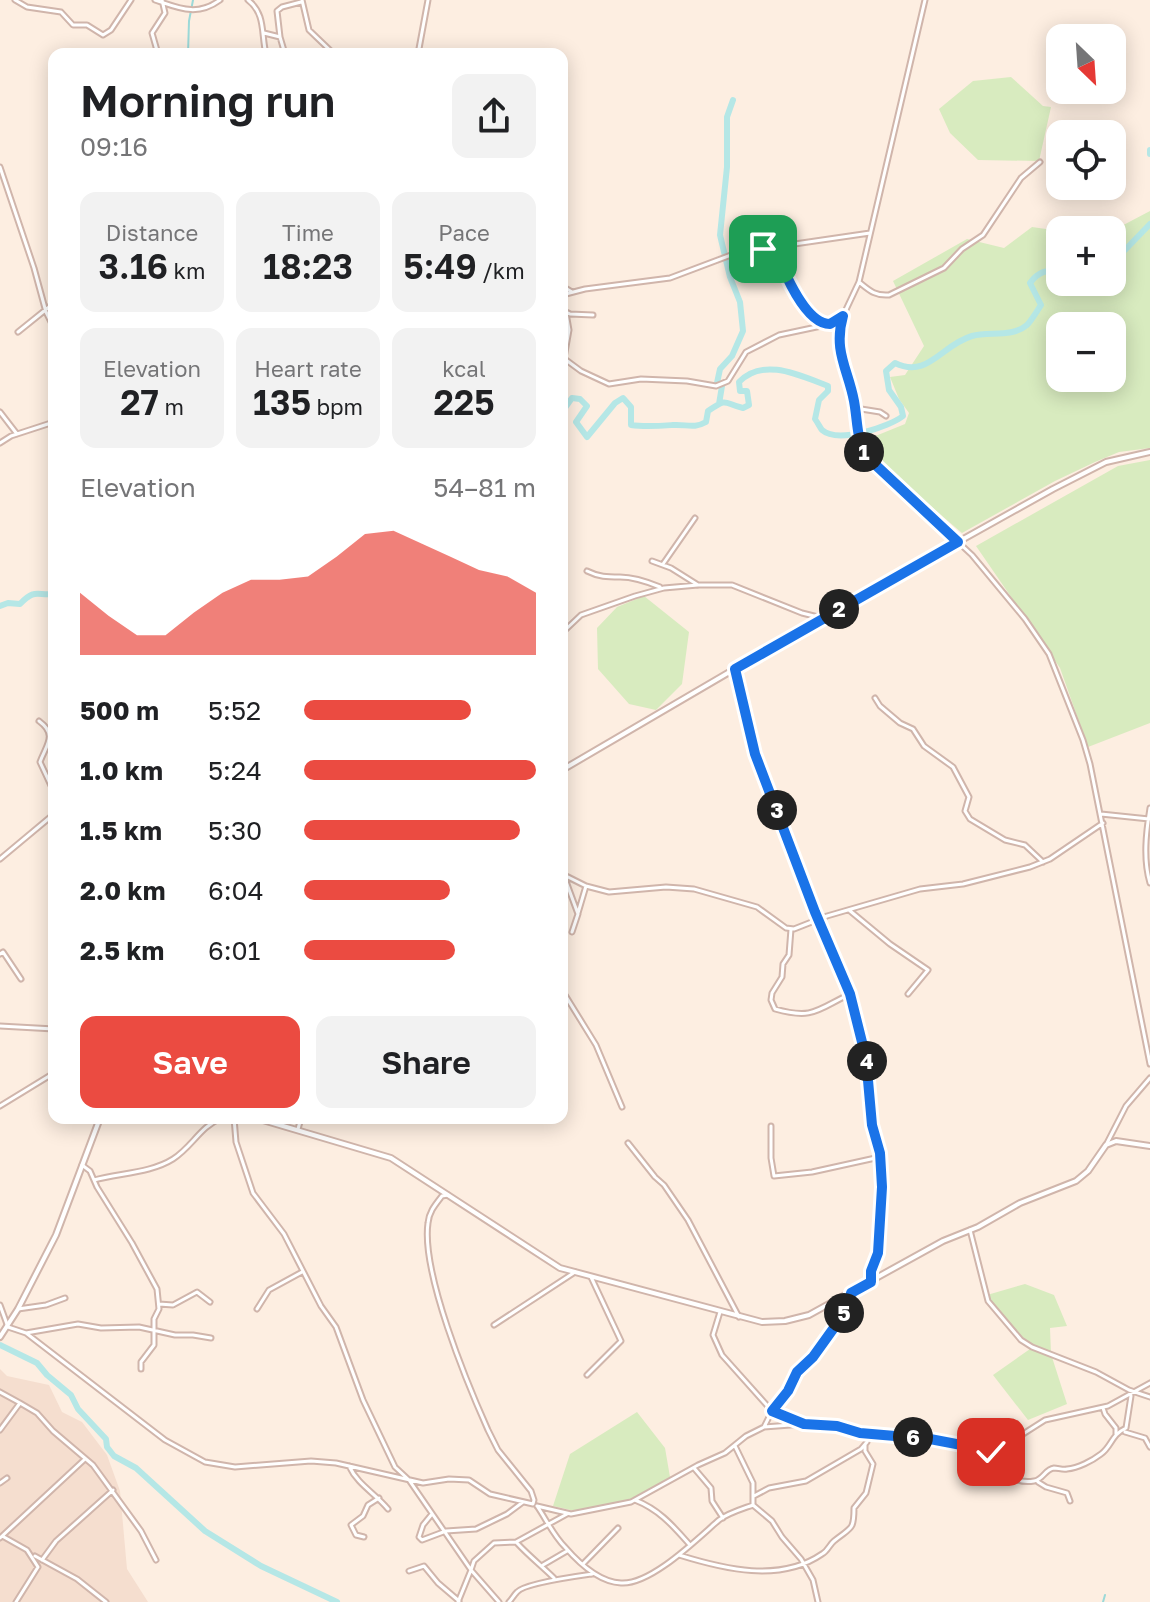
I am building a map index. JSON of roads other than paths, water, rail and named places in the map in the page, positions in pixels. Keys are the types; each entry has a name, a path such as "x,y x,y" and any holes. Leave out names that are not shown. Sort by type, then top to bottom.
{"street":[{"path":"15,0 25,6 61,12 71,24 85,24 103,35 114,26 131,0"},
{"path":"155,0 196,11 204,10 220,0"},
{"path":"248,0 257,9 265,48"},
{"path":"419,48 428,0"},
{"path":"925,0 859,282 843,316 838,349 855,408 858,440 869,461 958,542 1025,619 1049,654 1083,740 1103,823 1150,1064"},
{"path":"156,48 152,33 165,13 162,1"},
{"path":"283,48 277,11 301,1 309,30 328,48"},
{"path":"264,33 280,37"},
{"path":"859,282 872,293 889,295 944,268 962,249 983,235 1021,178 1040,162"},
{"path":"0,167 48,316"},
{"path":"568,293 678,277 726,256 870,233"},
{"path":"774,247 792,288 819,322 826,325"},
{"path":"568,289 573,292"},
{"path":"18,332 48,310"},
{"path":"568,312 593,315"},
{"path":"568,361 581,371 609,384 641,379 716,386 728,381 746,352 779,335 826,325 843,316"},
{"path":"855,408 886,416"},
{"path":"0,412 17,434"},
{"path":"0,443 48,424"},
{"path":"568,766 822,618 1095,467 1150,452"},
{"path":"663,564 695,518"},
{"path":"652,561 663,564 698,585"},
{"path":"587,571 664,588"},
{"path":"568,627 581,615 664,588 698,585 732,585 822,618"},
{"path":"735,669 755,754 850,994 869,1071 872,1125 880,1157 882,1205 878,1253 871,1271 871,1282"},
{"path":"875,698 900,723 913,729 924,746 953,767 969,797 965,811 970,819 1005,840 1025,845 1043,862"},
{"path":"39,721 48,731"},
{"path":"48,748 40,762 48,779"},
{"path":"1150,808 1146,849 1150,883"},
{"path":"1101,814 1149,820"},
{"path":"0,859 48,819"},
{"path":"791,929 920,889 963,884 1043,862 1103,823"},
{"path":"568,877 609,892 666,887 694,889 757,907 791,929"},
{"path":"572,932 586,886"},
{"path":"568,888 578,914"},
{"path":"849,910 928,970 908,994"},
{"path":"791,929 789,955 783,964 782,977 772,993 775,1009 790,1013 815,1013 850,994"},
{"path":"0,954 3,952 21,979"},
{"path":"568,1000 596,1045 622,1107"},
{"path":"0,1026 48,1029"},
{"path":"0,1106 48,1077"},
{"path":"279,1124 391,1158 551,1263 720,1312 772,1322 809,1315 943,1241 1020,1203 1076,1181 1088,1171 1106,1145 1126,1106 1150,1078"},
{"path":"0,1337 18,1309 60,1226 98,1124"},
{"path":"94,1180 165,1163 190,1146 208,1124"},
{"path":"234,1124 236,1142 253,1193 284,1234 324,1312 336,1327 363,1400 395,1467 409,1480 458,1553 499,1602"},
{"path":"298,1129 299,1124"},
{"path":"771,1126 774,1176 812,1172 880,1157"},
{"path":"1106,1145 1116,1141 1150,1146"},
{"path":"628,1143 683,1212 739,1317"},
{"path":"82,1165 90,1171 156,1286 159,1304 153,1330 154,1345 141,1362 141,1369"},
{"path":"450,1195 442,1196 434,1205 427,1225 438,1298 488,1430 503,1457 531,1491 535,1504 568,1550 595,1574 617,1583 627,1583 679,1555 723,1518 753,1505"},
{"path":"970,1230 988,1301 1019,1338 1028,1345 1150,1397"},
{"path":"257,1309 269,1290 303,1271"},
{"path":"494,1325 575,1272"},
{"path":"587,1375 621,1341 591,1277"},
{"path":"159,1304 175,1305 197,1292 210,1302"},
{"path":"764,1427 797,1372 813,1357 846,1311 851,1293"},
{"path":"18,1309 46,1305 65,1298"},
{"path":"0,1305 8,1327"},
{"path":"720,1312 713,1331 722,1355 772,1411 804,1424"},
{"path":"26,1333 78,1324 211,1338"},
{"path":"8,1327 26,1333 165,1440 205,1462 235,1467 311,1461 349,1466 423,1483 469,1480 490,1494 567,1514"},
{"path":"409,1571 424,1566 458,1601 474,1561 494,1543 516,1542 567,1514 635,1500 693,1467 717,1458 764,1427 804,1424 837,1426 868,1434 930,1439 972,1447 991,1445 1023,1434 1045,1420 1103,1408 1131,1396 1150,1383"},
{"path":"0,1392 37,1413 53,1431 86,1458 113,1490 156,1560"},
{"path":"1035,1481 1050,1470 1080,1466 1101,1454 1116,1434 1126,1429 1131,1396"},
{"path":"0,1430 20,1403"},
{"path":"1103,1408 1116,1428 1116,1434"},
{"path":"1121,1431 1145,1438 1150,1447"},
{"path":"679,1555 756,1571 781,1570 805,1564 825,1553 832,1542 854,1524 854,1508 866,1493 873,1464 865,1451 868,1434"},
{"path":"752,1498 769,1488 806,1481 865,1445"},
{"path":"991,1445 995,1464"},
{"path":"735,1446 751,1480 753,1505 772,1521 805,1564 814,1582 818,1602"},
{"path":"972,1447 1000,1471 1067,1493 1070,1501"},
{"path":"86,1458 1,1537 77,1579 106,1602"},
{"path":"349,1466 360,1484 388,1509"},
{"path":"693,1467 711,1488 712,1501 723,1518"},
{"path":"0,1483 7,1478"},
{"path":"42,1560 56,1541 113,1490"},
{"path":"364,1537 356,1535 351,1525 363,1516 368,1505 379,1498"},
{"path":"635,1500 650,1506 671,1522 690,1545"},
{"path":"432,1514 423,1525 420,1539 426,1540 446,1531 476,1529 504,1516 523,1502"},
{"path":"583,1564 618,1528"},
{"path":"516,1542 554,1578"},
{"path":"543,1565 568,1550"},
{"path":"16,1602 38,1570 38,1563 31,1554"},
{"path":"509,1602 519,1589 554,1578 572,1579 595,1574"}],"waterway":[{"path":"188,48 193,0"},
{"path":"719,404 722,386 717,383 720,369 732,356 743,331 740,302 730,277 720,235 727,167 727,117 733,100"},
{"path":"1126,249 1150,224"},
{"path":"568,404 572,398 580,399 587,406 576,422 587,437 615,403 623,398 631,407 631,425 698,425 706,422 708,411 723,403 743,408 749,405 747,391 740,391 739,382 749,375 770,369 793,373 828,386 828,391 819,400 815,419 822,430 830,434 851,435 875,429 903,416 901,407 889,390 886,371 895,363 907,367 926,364 972,336 1021,329 1041,305 1030,283 1046,271"},
{"path":"0,606 20,604 33,594 48,594"},
{"path":"0,1345 37,1363 71,1395 78,1409 106,1439 107,1447 114,1456 136,1468 205,1531 261,1566 337,1602"},
{"path":"1103,1602 1105,1595"}]}
